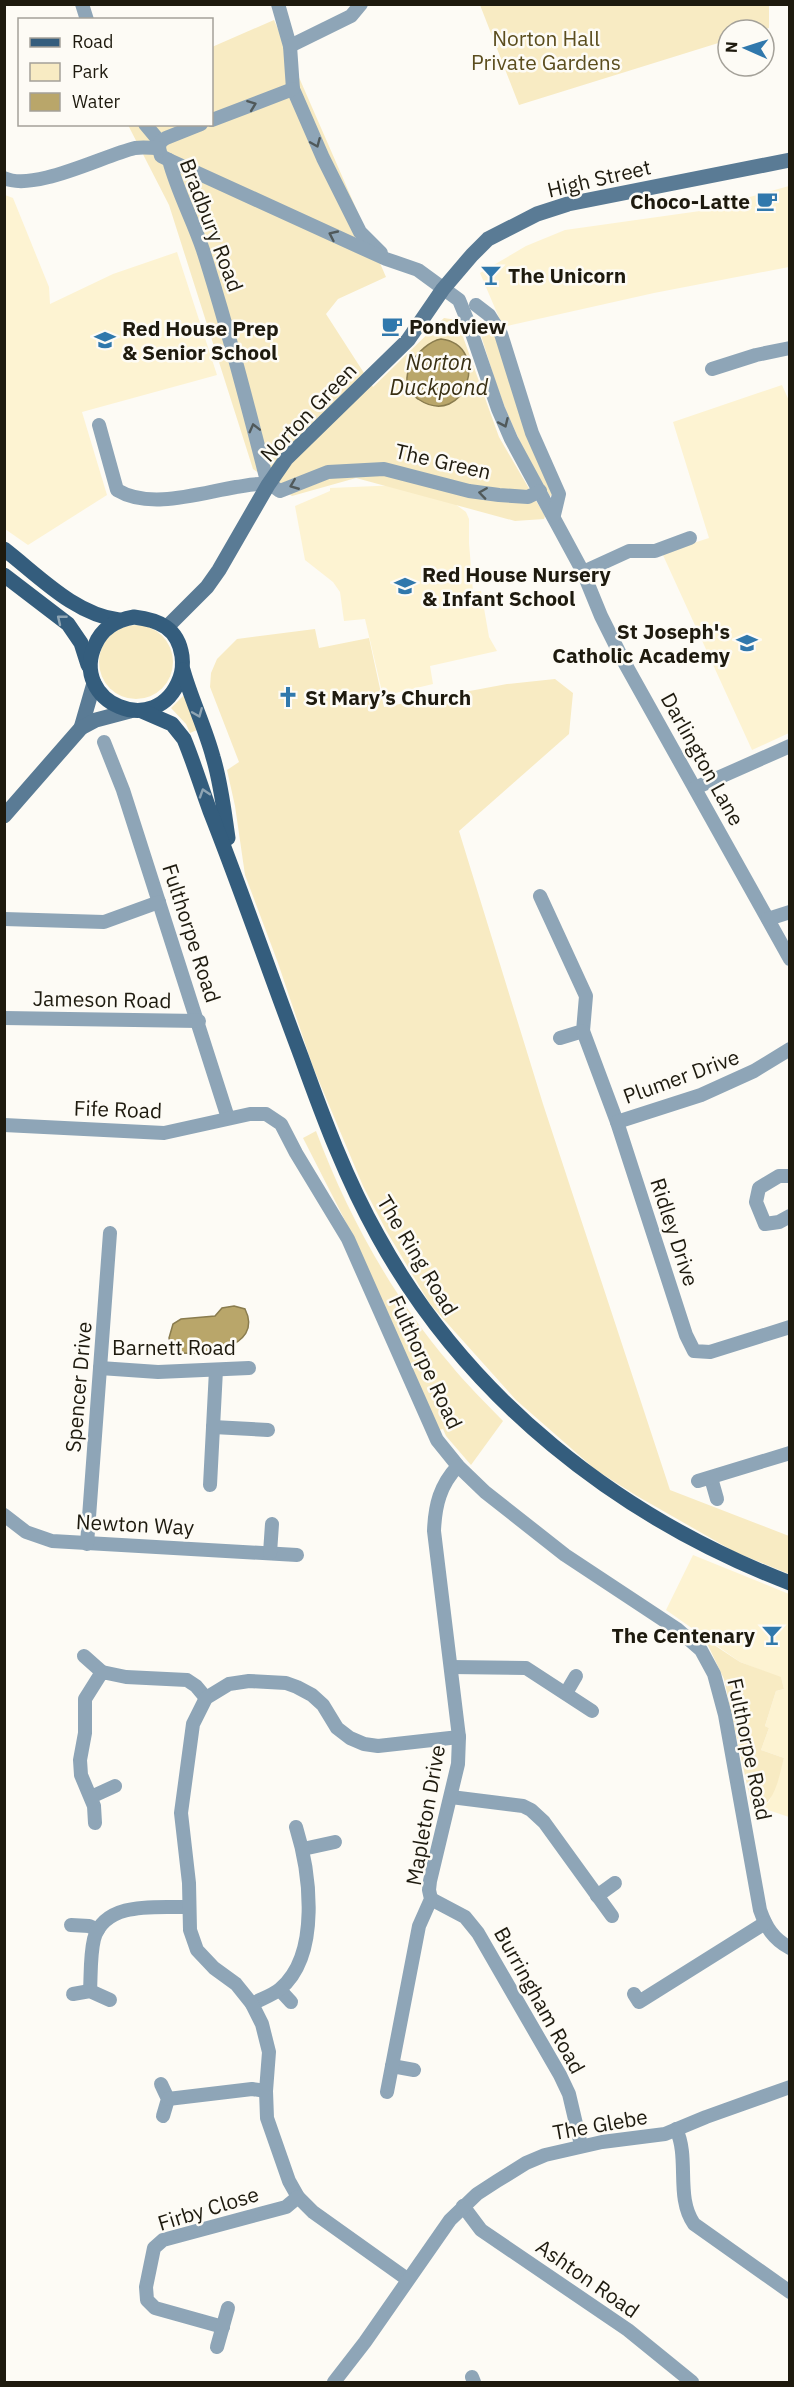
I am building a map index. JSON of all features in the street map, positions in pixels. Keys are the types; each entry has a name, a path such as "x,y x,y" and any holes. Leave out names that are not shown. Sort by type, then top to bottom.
{"main road":[{"name":"High Street","path":"443,289 488,239 537,214 568,204 789,160"},
{"name":"Norton Green","path":"168,626 207,587 268,484 286,459 408,339 443,289"},
{"path":"4,549 83,610 101,618 153,619 168,626 178,639 183,669 170,696 159,706 96,720 81,728 4,816"},
{"path":"4,574 68,624 81,643 94,683 114,705 136,711"},
{"path":"89,668 92,651 98,638 119,620"},
{"name":"The Ring Road","path":"183,669 213,756 222,790 230,859"},
{"path":"81,728 94,683"},
{"name":"The Ring Road","path":"136,711 172,724 184,739 321,1111 348,1174 376,1234 405,1284 440,1332 519,1416 577,1466 625,1501 709,1549 789,1583"}],"street":[{"path":"278,4 290,46 293,89 323,158 360,232 386,259"},
{"path":"290,46 351,16 361,4"},
{"path":"213,120 293,89"},
{"name":"Bradbury Road","path":"147,126 159,145 161,156 169,160 212,280 238,366 268,484"},
{"path":"4,178 12,182 33,181 137,148 159,145 166,138 196,126"},
{"path":"169,160 386,259"},
{"name":"Darlington Lane","path":"386,259 418,270 470,307 498,409 511,439 583,572 601,616 623,660 789,959"},
{"path":"470,307 490,301"},
{"path":"470,307 489,315 501,334 532,433 559,494 554,515"},
{"path":"711,369 789,348"},
{"path":"99,425 117,490 126,495 141,499 170,497 268,484"},
{"name":"The Green","path":"268,484 280,491 328,472 384,469 469,491 528,497 540,491"},
{"path":"583,572 629,551 655,551 690,538"},
{"name":"Fulthorpe Road","path":"104,742 123,790 228,1118 266,1114 281,1124 348,1239 436,1440 458,1466 485,1492 565,1555 677,1629 701,1650 714,1674 725,1715 755,1882 765,1923 779,1942 789,1948"},
{"path":"695,788 789,746"},
{"name":"Ridley Drive","path":"540,896 586,996 583,1031 617,1122 686,1335 694,1351 710,1352 789,1327"},
{"path":"4,919 104,922 159,902"},
{"path":"768,919 789,912"},
{"name":"Jameson Road","path":"4,1018 198,1021"},
{"path":"560,1038 583,1031"},
{"name":"Plumer Drive","path":"617,1122 702,1095 754,1071 789,1049"},
{"name":"Fife Road","path":"4,1125 164,1133 228,1118"},
{"path":"789,1176 779,1176 759,1188 756,1202 765,1224 779,1222 789,1216"},
{"name":"Spencer Drive","path":"87,1544 110,1233"},
{"name":"Barnett Road","path":"100,1368 150,1372 249,1368"},
{"path":"210,1485 216,1370"},
{"path":"213,1427 268,1430"},
{"path":"717,1498 705,1479 789,1453"},
{"name":"Mapleton Drive","path":"387,2092 419,1926 431,1899 430,1881 458,1764 459,1737 437,1555 435,1516 437,1501 443,1485 458,1466"},
{"name":"Newton Way","path":"4,1515 26,1532 52,1541 297,1555"},
{"path":"270,1553 272,1524"},
{"path":"84,1656 102,1672 126,1677 187,1680 196,1686 206,1698"},
{"path":"451,1667 526,1668 592,1711"},
{"path":"95,1822 94,1806 81,1775 80,1760 85,1733 83,1708 85,1699 102,1672"},
{"path":"566,1693 576,1676"},
{"path":"407,2279 313,2212 298,2197 289,2181 267,2118 266,2091 269,2052 262,2024 252,2004 236,1984 214,1968 197,1950 190,1930 188,1866 181,1813 193,1724 206,1698 229,1684 239,1682 286,1683 312,1695 337,1728 350,1738 364,1744 378,1746 459,1737"},
{"path":"91,1797 116,1786"},
{"path":"451,1797 523,1806 531,1810 544,1822 612,1916"},
{"path":"252,2004 280,1990 299,1966 306,1938 308,1903 303,1849 296,1827"},
{"path":"303,1849 335,1842"},
{"path":"597,1896 615,1883"},
{"name":"Burringham Road","path":"431,1899 465,1917 478,1932 560,2075 568,2094 581,2145"},
{"path":"90,1991 92,1952 98,1930 113,1915 131,1909 189,1907"},
{"path":"634,1994 639,2002 765,1923"},
{"path":"71,1925 89,1926 98,1930"},
{"path":"280,1990 291,2002"},
{"path":"73,1994 90,1991 110,2000"},
{"path":"392,2066 414,2070"},
{"path":"161,2084 168,2099 163,2116"},
{"name":"The Glebe","path":"334,2382 365,2342 434,2240 463,2206 477,2194 526,2163 545,2155 581,2145 664,2134 789,2087"},
{"path":"168,2099 252,2089 266,2091"},
{"path":"676,2129 683,2155 686,2206 694,2224 789,2292"},
{"name":"Firby Close","path":"223,2327 155,2308 147,2300 146,2287 154,2248 163,2241 286,2206 298,2197"},
{"name":"Ashton Road","path":"463,2206 482,2230 628,2330 692,2382"},
{"path":"217,2347 228,2308"}],"shaded area":[{"path":"789,186 789,267 654,293 503,327 480,273 526,246 565,230 700,211"},
{"name":"Red House Prep & Senior School","path":"5,195 13,198 49,287 50,304 113,274 177,252 217,375 82,412 107,495 28,545 5,529"},
{"name":"St Joseph's Catholic Academy","path":"782,385 790,403 789,733 752,750 662,553 709,538 673,422"},
{"name":"Red House Nursery & Infant School","path":"400,485 455,504 466,512 469,519 473,592 481,591 489,637 497,651 430,666 433,684 383,696 365,619 344,621 340,592 333,582 305,560 295,506 330,491 330,488"},
{"path":"693,1555 789,1594 789,1817 762,1808 769,1802 784,1758 761,1750 769,1728 765,1726 776,1691 784,1689 781,1678 740,1662 666,1610"}],"green space":[{"name":"Norton Hall Private Gardens","path":"480,5 769,5 769,18 716,18 716,44 519,105"},
{"path":"274,20 386,277 338,299 326,314 373,387 444,318 457,320 499,437 545,516 544,519 515,521 356,478 292,496 253,469 169,205 129,126 213,126 213,47"},
{"path":"480,320 489,324 496,334 552,495 550,496 527,457 507,413 479,329"},
{"path":"136,625 150,628 162,636 170,648 173,662 170,676 162,688 150,696 136,699 122,696 110,688 102,676 99,662 102,648 110,636 122,628"},
{"path":"315,629 319,648 369,638 384,707 507,684 555,679 573,693 569,734 459,831 543,1104 670,1490 789,1536 789,1574 735,1552 596,1470 516,1400 430,1304 387,1232 363,1186 313,1067 245,875 235,806 227,770 239,762 210,687 211,673 217,659 237,639"},
{"path":"184,695 197,730 190,733 186,724 171,708"},
{"path":"316,1131 342,1193 390,1282 450,1364 503,1421 471,1465 446,1436 443,1429 439,1430 356,1242 303,1138"},
{"path":"705,1639 740,1662 781,1677 784,1689 776,1691 765,1726 769,1728 761,1750 784,1758 774,1791 762,1808 752,1808 724,1679"}],"water":[{"name":"Norton Duckpond","path":"441,339 457,345 466,355 469,369 467,383 460,396 449,404 435,406 418,399 410,392 407,383 411,364 417,355 433,342"},
{"path":"234,1306 245,1309 249,1323 246,1333 238,1342 212,1351 173,1352 169,1338 173,1324 181,1319 215,1316 222,1308"}],"place":[{"name":"Choco-Latte","path":"767,201"},
{"name":"The Unicorn","path":"491,275"},
{"name":"Pondview","path":"392,326"},
{"name":"Red House Prep & Senior School","path":"105,340"},
{"name":"Red House Nursery & Infant School","path":"405,586"},
{"name":"St Joseph's Catholic Academy","path":"747,643"},
{"name":"St Mary’s Church","path":"288,697"},
{"name":"The Centenary","path":"772,1635"}]}
